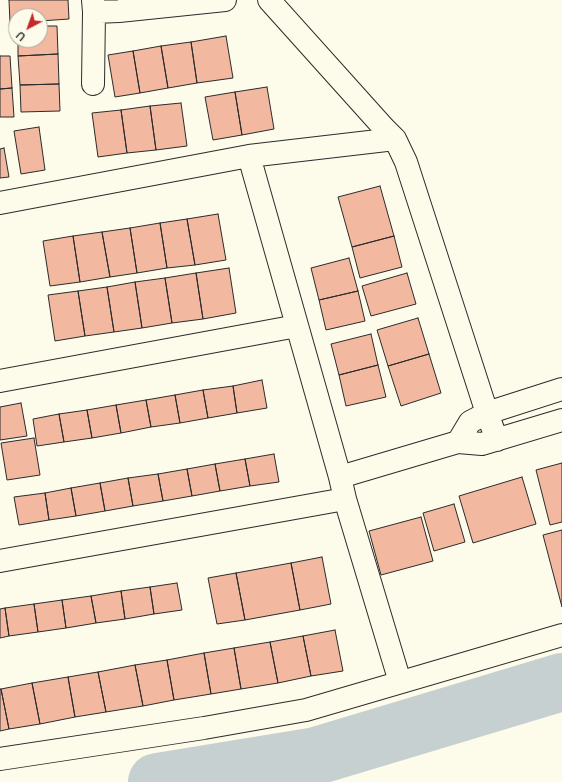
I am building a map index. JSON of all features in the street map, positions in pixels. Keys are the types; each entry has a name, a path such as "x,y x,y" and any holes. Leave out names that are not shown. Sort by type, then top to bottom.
{"street":[{"path":"93,84 93,6 114,11 225,0"},
{"path":"269,0 395,139 406,162 497,440"},
{"path":"0,204 249,156 395,139"},
{"path":"249,156 340,477 345,500 400,682"},
{"path":"0,381 297,326"},
{"path":"458,442 470,422 487,413 562,389"},
{"path":"340,477 458,442 482,444 562,420"},
{"path":"0,561 345,500"},
{"path":"0,759 204,728 306,710 562,634"}],"building":[{"path":"9,0 68,0 69,19 48,20 48,8 9,8"},
{"path":"48,26 57,26 58,54 18,56 18,48 48,48"},
{"path":"226,36 233,78 197,83 191,42"},
{"path":"191,42 197,83 168,88 161,46"},
{"path":"161,46 168,88 140,93 133,51"},
{"path":"133,51 140,93 115,97 108,55"},
{"path":"58,54 59,84 20,85 18,56"},
{"path":"0,56 10,56 12,88 0,89"},
{"path":"59,84 60,111 21,112 20,85"},
{"path":"267,87 274,129 242,135 235,92"},
{"path":"12,88 14,117 0,117 0,89"},
{"path":"235,92 242,135 213,140 205,97"},
{"path":"181,103 187,146 156,150 150,106"},
{"path":"150,106 156,150 127,153 121,110"},
{"path":"121,110 127,153 98,157 92,113"},
{"path":"39,127 45,170 21,174 14,131"},
{"path":"4,148 9,177 0,178 0,149"},
{"path":"380,186 394,236 352,247 338,197"},
{"path":"218,214 226,260 195,265 187,219"},
{"path":"187,219 195,265 167,268 160,223"},
{"path":"160,223 167,268 137,273 130,228"},
{"path":"130,228 137,273 110,277 102,232"},
{"path":"102,232 110,277 80,282 73,236"},
{"path":"73,236 80,282 50,286 43,241"},
{"path":"394,236 402,267 360,278 352,247"},
{"path":"349,258 358,291 319,300 311,268"},
{"path":"229,268 236,313 203,319 196,273"},
{"path":"196,273 203,319 172,323 165,278"},
{"path":"407,273 416,304 371,316 362,286"},
{"path":"165,278 172,323 142,328 135,282"},
{"path":"135,282 142,328 114,332 107,287"},
{"path":"107,287 114,332 85,336 78,291"},
{"path":"78,291 85,336 55,341 48,295"},
{"path":"358,291 365,321 326,330 319,300"},
{"path":"418,318 429,354 388,366 377,330"},
{"path":"371,334 378,365 339,375 331,344"},
{"path":"429,354 441,393 401,406 388,366"},
{"path":"378,365 386,397 346,406 339,375"},
{"path":"262,380 267,408 237,413 233,386"},
{"path":"233,386 237,413 208,418 203,390"},
{"path":"203,390 208,418 180,423 175,395"},
{"path":"175,395 180,423 151,427 146,400"},
{"path":"146,400 151,427 121,433 116,405"},
{"path":"21,403 27,436 0,440 0,407"},
{"path":"116,405 121,433 92,438 87,410"},
{"path":"87,410 92,438 64,442 59,414"},
{"path":"59,414 64,442 37,446 33,419"},
{"path":"34,438 40,475 7,480 1,443"},
{"path":"274,454 279,482 250,486 245,459"},
{"path":"245,459 250,486 220,491 215,464"},
{"path":"562,463 562,522 550,525 536,470"},
{"path":"215,464 220,491 192,496 187,469"},
{"path":"187,469 192,496 163,501 158,474"},
{"path":"158,474 163,501 133,506 128,478"},
{"path":"522,477 536,524 473,543 459,496"},
{"path":"128,478 133,506 105,511 100,483"},
{"path":"100,483 105,511 76,516 71,488"},
{"path":"71,488 76,516 49,520 45,493"},
{"path":"45,493 49,520 19,525 14,497"},
{"path":"454,504 465,542 434,551 423,513"},
{"path":"421,517 433,561 381,575 369,531"},
{"path":"562,530 562,607 543,535"},
{"path":"322,557 331,604 300,610 291,563"},
{"path":"291,563 300,610 245,620 236,573"},
{"path":"236,573 245,620 217,624 208,578"},
{"path":"177,583 182,610 154,614 150,587"},
{"path":"150,587 154,614 125,619 121,591"},
{"path":"121,591 125,619 96,623 91,596"},
{"path":"91,596 96,623 66,628 62,600"},
{"path":"62,600 66,628 38,632 34,604"},
{"path":"34,604 38,632 9,636 5,608"},
{"path":"5,608 9,636 0,638 0,609"},
{"path":"335,630 343,671 311,676 303,636"},
{"path":"303,636 311,676 278,683 270,642"},
{"path":"270,642 278,683 241,689 234,648"},
{"path":"234,648 241,689 211,694 204,653"},
{"path":"204,653 211,694 174,700 167,660"},
{"path":"167,660 174,700 143,706 135,665"},
{"path":"135,665 143,706 106,712 98,672"},
{"path":"98,672 106,712 75,717 68,677"},
{"path":"68,677 75,717 40,724 32,683"},
{"path":"32,683 40,724 9,729 1,689"},
{"path":"0,689 9,729 0,731"}],"waterway":[{"path":"157,782 316,756 562,682"}]}
